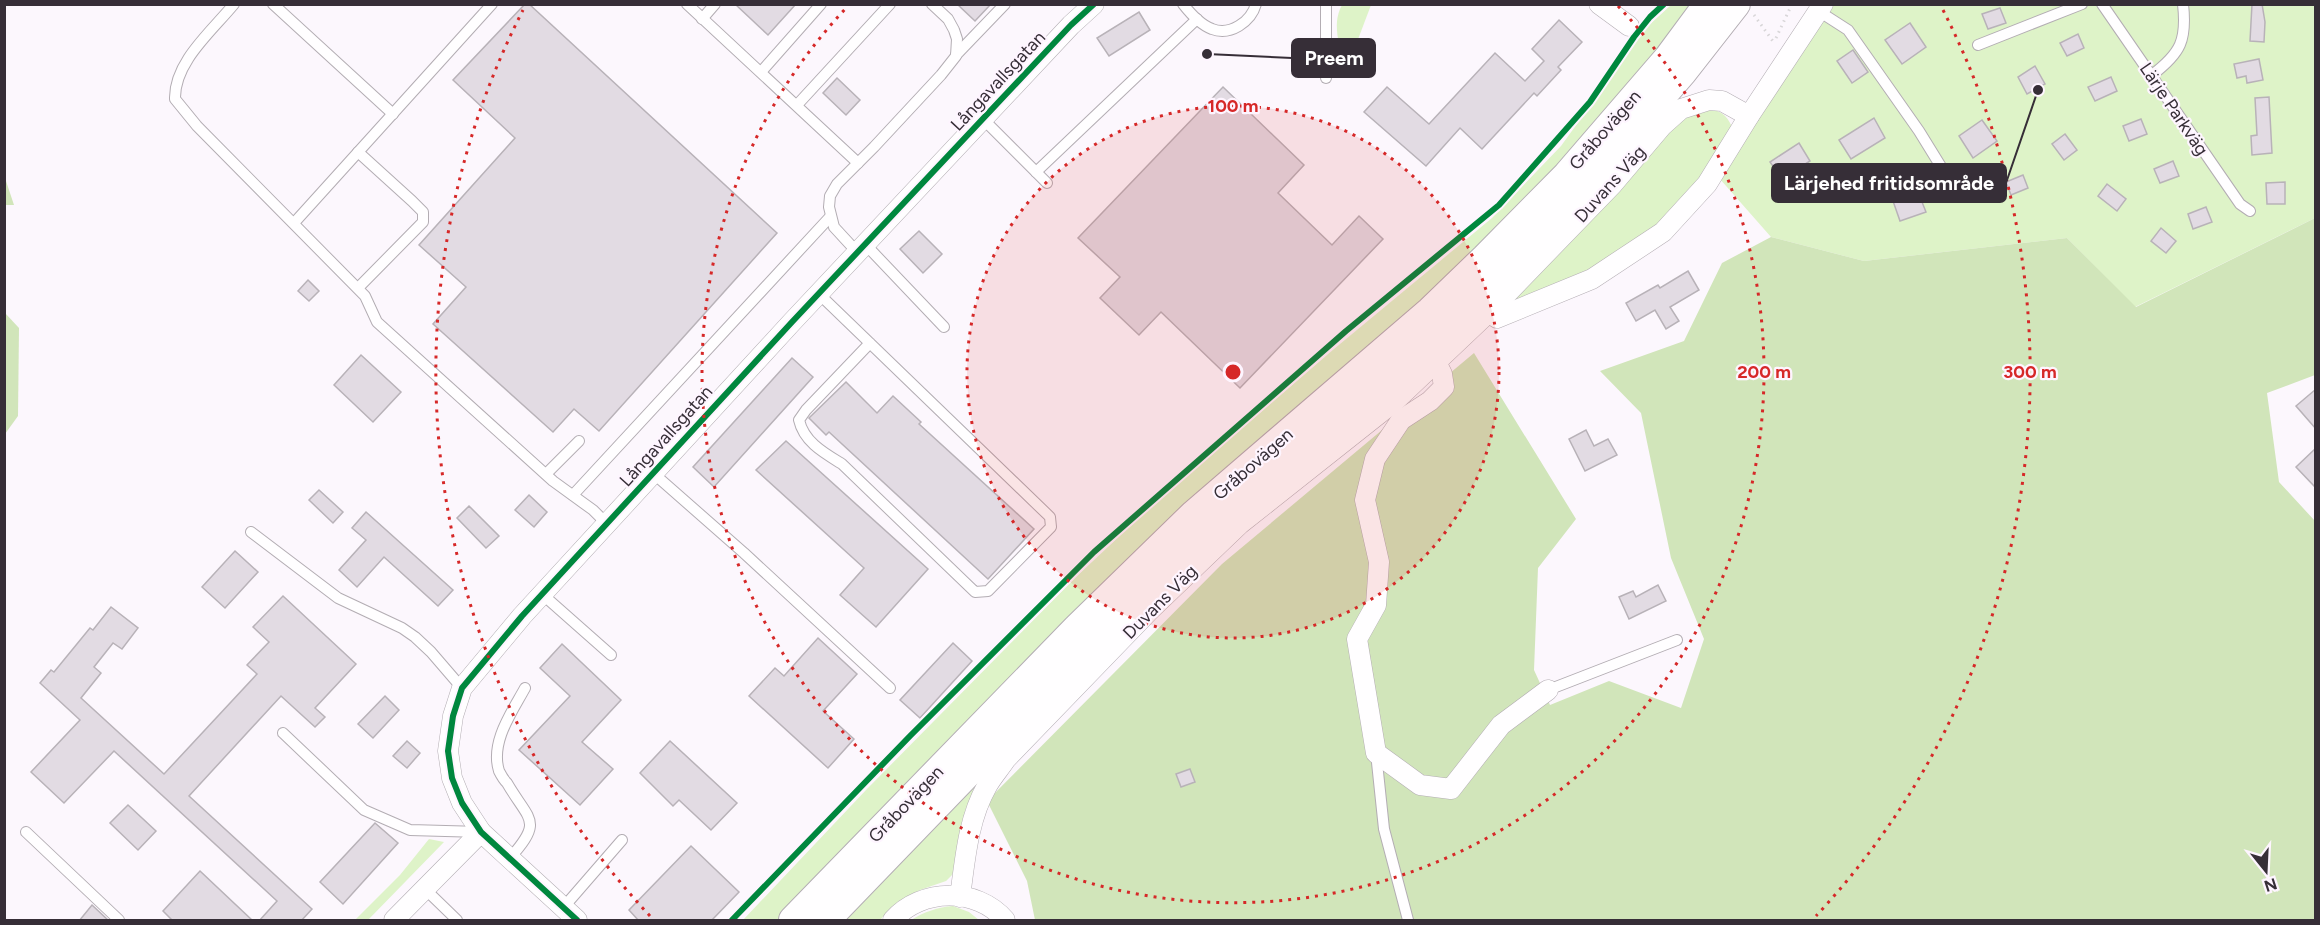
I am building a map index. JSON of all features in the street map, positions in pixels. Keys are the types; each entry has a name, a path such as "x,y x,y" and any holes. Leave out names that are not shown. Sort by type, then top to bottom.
{"main road":[{"name":"Gråbovägen","path":"793,921 1077,628 1194,514 1430,311 1485,258 1567,175 1668,58 1708,4"},
{"name":"Gråbovägen","path":"826,921 1078,659 1233,508 1334,428 1500,275 1567,206 1682,73 1744,9"}],"street":[{"name":"Långavallsgatan","path":"570,914 481,832 462,803 455,786 448,751 453,716 462,688 542,594 818,293 1071,25 1095,4"},
{"path":"1599,4 1629,26"},
{"path":"1489,312 1497,318 1592,279 1663,232 1707,184 1821,8"},
{"name":"Duvans Väg","path":"960,897 966,851 974,819 987,786 1006,759 1149,612 1240,524 1394,402 1489,312 1612,185 1662,126 1681,109 1709,100 1722,101 1749,116"},
{"path":"1436,362 1442,374 1444,387 1430,401 1401,420 1375,459 1365,500 1379,562 1376,605 1357,639 1376,753 1420,785 1451,789 1501,725 1548,690"},
{"path":"394,921 481,832"},
{"path":"893,921 908,906 921,899 945,896 960,897 989,906 1005,921"}],"lane":[{"path":"234,4 188,61 178,77 176,99 197,126 358,288 365,296 377,322 546,474 607,524"},
{"path":"273,4 393,114"},
{"path":"294,223 492,4"},
{"path":"687,4 858,164"},
{"path":"702,19 715,4"},
{"path":"761,72 821,4"},
{"path":"797,105 890,4"},
{"path":"932,4 948,20 954,30 957,39 956,56"},
{"path":"944,327 861,248 834,227 830,217 830,196 837,184 1005,4"},
{"path":"1183,4 1197,19 1212,29 1223,31 1238,27 1248,20 1256,4"},
{"path":"1326,4 1326,78"},
{"path":"1978,45 2082,4"},
{"name":"Lärje Parkväg","path":"2102,4 2240,204 2250,211"},
{"path":"2152,75 2181,44 2186,26 2183,4"},
{"path":"1821,8 1848,30 1919,131 1948,178"},
{"path":"1036,172 1197,19"},
{"path":"983,119 1047,183"},
{"path":"358,152 423,213 423,222 358,288"},
{"path":"573,495 830,217"},
{"path":"818,293 870,343 1050,517 1051,527 988,591 975,592 842,464 824,453 809,440 802,430 799,420 806,410 870,343"},
{"path":"546,474 579,441"},
{"path":"653,473 744,553 890,688"},
{"path":"251,532 338,598 402,628 415,637 462,688"},
{"path":"542,594 610,655"},
{"path":"1548,690 1677,640"},
{"path":"510,858 526,840 531,827 528,815 499,771 498,749 502,731 525,688"},
{"path":"284,733 364,810 410,830 481,832"},
{"path":"1376,753 1384,829 1408,921"},
{"path":"26,832 119,921"},
{"path":"570,914 622,840"},
{"path":"425,889 457,921"}],"path":[{"path":"1774,43 1792,4"},
{"path":"1744,9 1774,43 1784,64"}],"green space":[{"path":"1342,5 1371,5 1357,42 1338,39 1337,21"},
{"path":"1671,5 1694,5 1610,108 1512,215 780,920 743,920 866,790 1076,577 1142,515 1334,349 1492,218 1561,146 1647,27"},
{"path":"1814,5 2315,5 2315,218 2135,307 2067,238 1864,261 1771,237 1712,170 1673,214 1613,259 1534,299 1507,302 1676,120 1700,111 1715,110 1727,118 1732,127"},
{"path":"6,181 14,205 5,205"},
{"path":"2315,218 2315,375 2267,393 2279,482 2315,521 2315,920 1035,920 1027,881 987,801 1222,564 1474,353 1576,519 1538,568 1534,670 1550,705 1609,681 1681,708 1704,639 1671,558 1641,413 1600,371 1684,341 1722,263 1771,237 1864,261 2067,238 2136,307"},
{"path":"5,313 19,328 18,416 5,434"},
{"path":"978,779 965,811 960,855 952,875 946,881 920,890 899,901 880,920 840,920"},
{"path":"429,839 444,842 368,920 355,920 400,875"},
{"path":"953,906 969,912 979,920 911,920 931,910"}],"building":[{"path":"525,4 529,4 777,233 599,431 574,409 553,432 433,324 466,287 419,245 515,138 453,80"},
{"path":"735,4 796,4 768,35"},
{"path":"957,4 991,4 975,21"},
{"path":"2252,4 2262,4 2265,22 2264,42 2250,41"},
{"path":"2000,8 2006,23 1988,29 1982,14"},
{"path":"1139,12 1150,30 1109,56 1097,38"},
{"path":"1559,20 1582,42 1558,67 1561,70 1537,96 1534,93 1482,149 1460,128 1426,166 1364,112 1387,87 1429,124 1495,53 1525,81 1544,61 1532,49"},
{"path":"1910,23 1926,47 1902,64 1885,40"},
{"path":"2078,34 2084,48 2067,56 2060,43"},
{"path":"1853,50 1868,72 1852,83 1837,61"},
{"path":"2259,59 2263,80 2247,83 2246,76 2237,78 2234,64"},
{"path":"2035,66 2045,84 2027,94 2018,77"},
{"path":"2111,77 2117,91 2095,101 2088,87"},
{"path":"837,78 860,100 846,115 823,93"},
{"path":"1223,87 1304,165 1278,193 1332,245 1359,216 1383,239 1240,388 1161,312 1139,335 1100,298 1120,277 1078,238"},
{"path":"2269,97 2272,153 2252,155 2251,136 2257,135 2255,98"},
{"path":"1874,118 1885,138 1851,159 1839,140"},
{"path":"2141,119 2147,134 2129,141 2123,126"},
{"path":"1982,120 1997,141 1973,158 1959,136"},
{"path":"2065,134 2077,150 2064,160 2052,144"},
{"path":"1799,143 1810,161 1782,179 1770,162"},
{"path":"2173,161 2179,176 2160,183 2154,169"},
{"path":"2023,175 2028,188 2011,195 2006,182"},
{"path":"2285,182 2285,204 2267,204 2266,183"},
{"path":"2107,184 2126,199 2117,211 2098,196"},
{"path":"1918,192 1926,212 1900,221 1893,201"},
{"path":"2206,207 2212,222 2193,229 2188,214"},
{"path":"2161,228 2176,241 2166,253 2151,241"},
{"path":"919,231 942,254 923,273 900,249"},
{"path":"1688,271 1699,290 1670,307 1679,321 1666,329 1655,310 1636,321 1626,303 1658,285 1660,288"},
{"path":"308,280 319,291 309,301 298,291"},
{"path":"361,355 401,392 373,422 334,385"},
{"path":"792,358 813,377 714,487 693,467"},
{"path":"846,382 877,413 893,396 921,422 919,424 1034,529 988,579 829,432 826,435 809,418"},
{"path":"2316,389 2316,429 2296,406"},
{"path":"1586,430 1594,446 1608,439 1617,455 1585,471 1569,439"},
{"path":"786,441 928,569 876,627 840,595 864,568 756,470"},
{"path":"2316,448 2316,488 2296,467"},
{"path":"319,490 343,512 333,523 309,500"},
{"path":"529,495 547,512 534,527 515,510"},
{"path":"469,506 499,536 486,548 457,518"},
{"path":"366,512 453,590 438,606 384,557 357,587 339,570 366,540 352,528"},
{"path":"235,551 258,572 225,608 202,587"},
{"path":"1658,585 1666,601 1629,619 1619,597 1633,591 1636,597"},
{"path":"283,596 356,664 315,708 325,717 315,727 281,696 189,796 312,909 301,921 259,921 277,901 114,751 64,803 31,772 80,720 40,683 51,670 54,672 90,628 93,630 111,607 138,628 122,649 113,643 94,667 101,673 81,698 164,774 257,674 247,665 269,642 253,627"},
{"path":"818,638 857,674 823,711 854,739 828,768 749,696 775,668 784,676"},
{"path":"953,643 972,661 920,718 900,700"},
{"path":"562,644 621,700 582,742 613,769 580,805 519,750 570,696 540,668"},
{"path":"385,696 399,710 373,738 358,724"},
{"path":"407,741 420,753 407,768 393,756"},
{"path":"670,741 737,803 711,830 679,800 673,806 640,773"},
{"path":"1190,769 1195,782 1181,787 1176,774"},
{"path":"128,805 156,831 138,850 110,823"},
{"path":"375,823 398,843 343,904 320,882"},
{"path":"691,846 739,892 711,921 639,921 629,910"},
{"path":"200,871 253,921 173,921 163,911"},
{"path":"92,905 109,921 79,921"}],"cycle path":[{"path":"577,920 481,832 462,803 452,778 448,751 453,716 462,688 522,616 792,322 1071,25 1094,4"},
{"path":"732,920 910,736 1094,552 1346,331 1499,205 1590,102 1634,37 1664,4"}],"place":[{"name":"Preem","path":"1207,54"},
{"name":"Lärjehed fritidsområde","path":"2038,90"}]}
